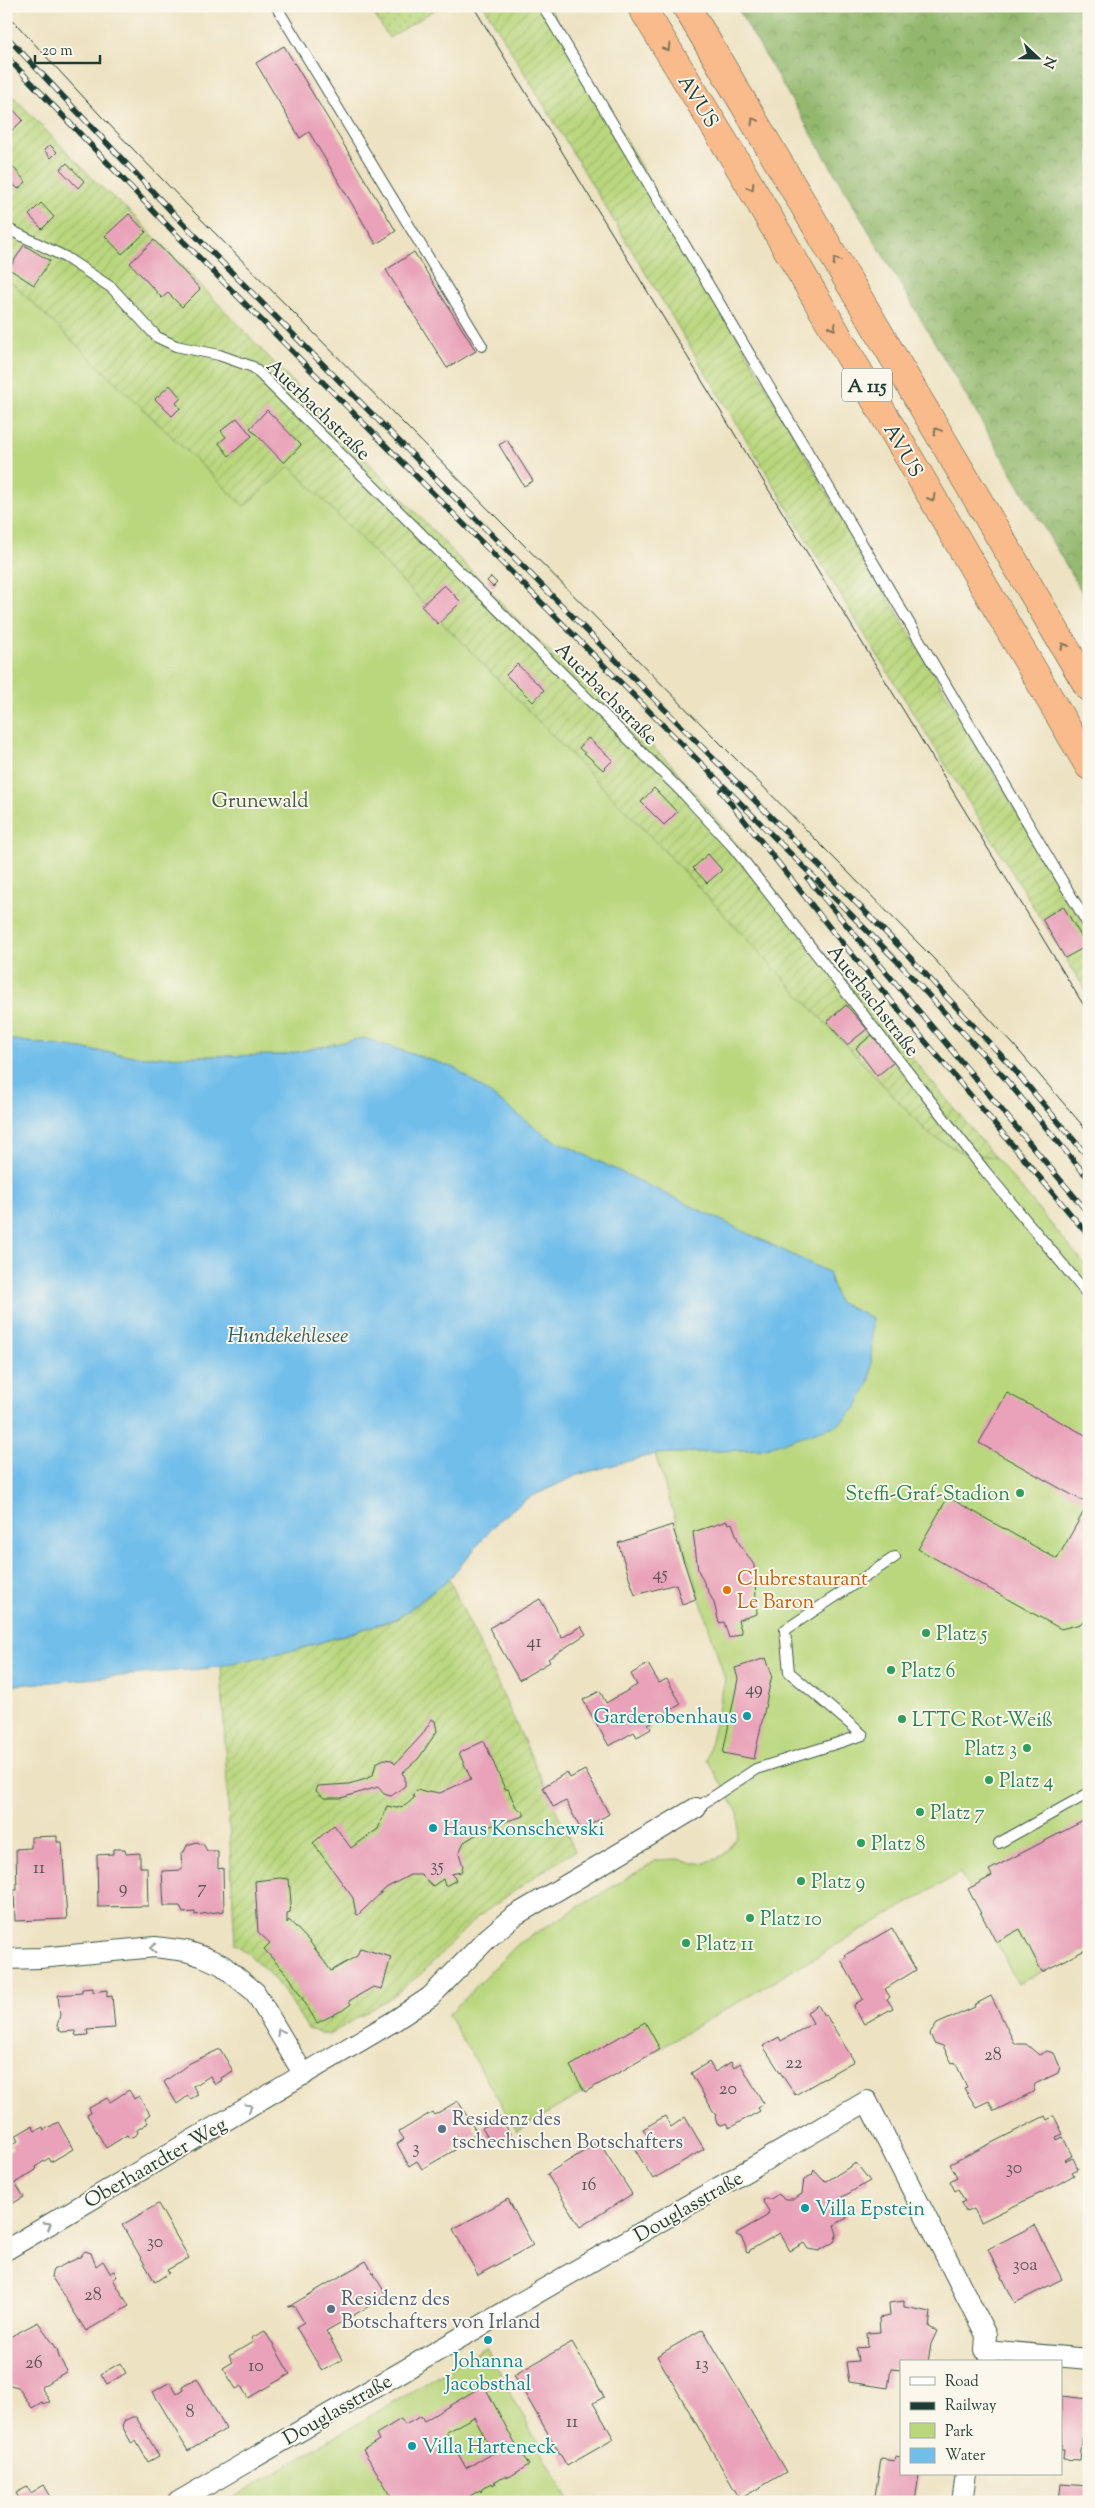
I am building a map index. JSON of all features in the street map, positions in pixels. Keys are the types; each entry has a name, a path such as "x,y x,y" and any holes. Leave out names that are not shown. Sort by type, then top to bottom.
{"highway":[{"name":"AVUS","path":"641,6 734,158 1089,766"},
{"name":"AVUS","path":"686,6 1089,688"}],"street":[{"name":"Oberhaardter Weg","path":"6,2250 394,2022 430,1997 488,1938 514,1916 696,1808"},
{"path":"6,1959 40,1958 155,1947 186,1951 222,1965 255,1992 304,2075"},
{"name":"Douglasstraße","path":"178,2502 867,2101 986,2335 984,2356 1089,2359"},
{"path":"962,2502 966,2476"}],"lane":[{"path":"276,6 482,346"},
{"path":"543,6 1089,926"},
{"name":"Auerbachstraße","path":"6,228 65,257 112,288 158,337 176,346 236,361 253,368 260,374 685,795 727,841 986,1172 1089,1296"},
{"path":"696,1808 756,1770 863,1735 789,1672 785,1630 895,1557"},
{"path":"999,1843 1089,1793"}],"green space":[{"path":"369,6 441,6 389,38"},
{"path":"484,6 549,6 866,561 1089,931 1089,996 850,611"},
{"path":"736,6 1089,6 1089,604"},
{"path":"6,89 102,188 129,211 171,254 531,634 672,765 853,988 995,1157 966,1154 930,1135 659,845 290,466 244,506 6,277"},
{"name":"Grunewald","path":"6,277 244,506 290,466 659,845 930,1135 966,1154 995,1157 1089,1270 1089,1948 1018,1984 960,1873 517,2131 448,2015 519,1943 657,1860 679,1859 690,1863 705,1863 723,1855 736,1838 739,1824 738,1813 707,1759 725,1679 655,1454 762,1449 838,1302 828,1272 548,1137 455,1068 363,1038 283,1055 142,1057 6,1039"},
{"path":"449,1579 575,1851 476,1918 423,1972 393,1996 329,2035 308,2029 268,1972 235,1944 221,1665 299,1649 398,1619"},
{"path":"486,2347 569,2502 226,2502"}],"water":[{"name":"Hundekehlesee","path":"363,1038 455,1068 548,1137 828,1272 838,1302 872,1318 871,1374 869,1383 856,1408 838,1425 762,1449 655,1454 580,1474 526,1499 500,1519 449,1579 398,1618 299,1649 210,1668 6,1686 6,1039 142,1057 283,1055"}],"building":[{"path":"284,46 396,231 376,244 309,132 300,138 256,63"},
{"path":"6,102 23,120 6,136"},
{"path":"50,145 57,152 51,158 44,150"},
{"path":"6,159 26,182 18,189 6,176"},
{"path":"67,163 84,181 78,188 60,169"},
{"path":"41,203 54,217 42,229 29,215"},
{"path":"129,214 146,232 122,254 105,236"},
{"path":"154,240 200,289 182,307 168,293 162,298 130,263"},
{"path":"24,245 50,261 34,285 9,269"},
{"path":"414,252 476,351 447,368 386,270"},
{"path":"170,385 181,398 176,403 180,408 172,416 155,399"},
{"path":"267,410 301,445 284,463 250,428"},
{"path":"237,418 252,436 229,456 219,443 226,437 221,431"},
{"path":"507,440 533,481 524,486 499,445"},
{"path":"491,577 497,583 493,587 487,581"},
{"path":"444,585 461,602 438,624 421,606"},
{"path":"517,664 544,690 533,702 506,675"},
{"path":"588,738 613,760 603,770 579,748"},
{"path":"654,788 677,812 664,825 641,802"},
{"path":"708,854 722,870 707,883 693,868"},
{"path":"1063,906 1087,946 1065,958 1042,919"},
{"path":"846,1005 867,1029 847,1045 827,1022"},
{"path":"872,1035 894,1062 877,1076 856,1048"},
{"name":"Steffi-Graf-Stadion","path":"1007,1393 1089,1437 1089,1616 1080,1624 1061,1629 918,1549 948,1497 1057,1559 1088,1504 979,1443"},
{"path":"727,1521 728,1524 732,1523 739,1543 754,1565 757,1614 738,1620 742,1633 729,1638 724,1622 719,1623 714,1603 698,1570 693,1532"},
{"path":"672,1525 696,1599 682,1604 676,1584 635,1595 618,1543"},
{"path":"540,1599 562,1638 581,1626 586,1634 548,1659 550,1662 519,1680 489,1628"},
{"name":"Garderobenhaus","path":"766,1658 772,1675 754,1759 723,1753 738,1679 735,1668"},
{"path":"648,1664 659,1683 667,1679 681,1704 648,1724 651,1729 637,1737 634,1732 609,1746 583,1700 600,1691 606,1703 637,1685 631,1674"},
{"path":"432,1719 435,1721 437,1731 419,1758 402,1773 405,1777 405,1786 391,1796 384,1794 378,1787 341,1798 324,1798 316,1791 318,1786 349,1784 366,1779 373,1775 376,1763 384,1759 392,1760 395,1764 422,1735"},
{"name":"Haus Konschewski","path":"484,1741 505,1789 508,1789 516,1807 524,1813 524,1816 490,1826 464,1842 459,1853 463,1866 461,1872 451,1874 456,1879 455,1881 445,1886 443,1879 433,1886 421,1875 410,1875 386,1888 358,1915 356,1914 353,1898 313,1843 334,1825 351,1848 378,1829 387,1806 397,1808 406,1805 414,1798 413,1794 417,1790 427,1793 428,1791 440,1793 471,1779 459,1753"},
{"path":"585,1770 609,1814 581,1830 566,1801 553,1807 543,1787 567,1772 570,1778"},
{"path":"1089,1818 1089,1948 1042,1972 1020,1929 996,1942 968,1889 992,1876 989,1870"},
{"path":"57,1836 57,1842 62,1842 67,1919 15,1921 14,1890 17,1890 16,1849 31,1848 31,1837"},
{"path":"197,1842 204,1845 207,1851 218,1851 218,1869 223,1868 224,1911 195,1915 195,1912 183,1913 180,1906 164,1906 162,1871 182,1870 181,1853 184,1852 187,1845"},
{"path":"113,1849 125,1849 126,1854 140,1853 140,1867 147,1867 148,1906 98,1907 97,1855 113,1854"},
{"path":"280,1878 289,1879 291,1903 290,1912 287,1913 287,1923 289,1920 310,1942 331,1971 357,1956 360,1948 391,1957 382,1989 373,1987 349,2001 351,2004 343,2010 317,2023 290,1978 264,1949 270,1943 258,1932 255,1881"},
{"path":"892,1928 916,1970 885,1989 890,1997 887,1999 893,2008 864,2024 854,2007 855,2004 863,1999 841,1960 847,1957 845,1955"},
{"path":"93,1988 93,1992 107,1990 107,1997 112,1996 115,2028 87,2030 88,2035 76,2036 75,2031 61,2032 57,2026 60,2015 58,1995 82,1993 82,1989"},
{"path":"991,1996 1015,2044 1026,2044 1039,2055 1047,2051 1054,2053 1060,2067 1058,2073 1035,2084 1033,2092 994,2111 989,2101 976,2107 964,2088 967,2087 955,2062 952,2063 943,2046 934,2043 930,2034 937,2024 975,2007 974,2005"},
{"path":"818,2005 854,2061 795,2095 763,2046 779,2037 781,2041 813,2023 807,2012"},
{"path":"645,2022 660,2049 585,2092 570,2066"},
{"path":"220,2049 233,2071 221,2078 222,2080 215,2085 210,2076 193,2086 198,2095 190,2099 188,2096 177,2104 164,2082 190,2063"},
{"path":"709,2062 715,2072 731,2062 734,2068 740,2063 764,2104 758,2108 760,2111 729,2128 726,2123 722,2125 717,2124 716,2116 691,2073"},
{"path":"129,2090 134,2099 139,2096 150,2114 145,2118 148,2123 137,2130 138,2133 134,2136 129,2138 127,2135 106,2148 87,2115 91,2113 89,2108 107,2098 110,2102"},
{"path":"458,2101 477,2133 453,2147 455,2150 422,2169 417,2161 409,2166 397,2144 404,2139 399,2132 432,2112 434,2115"},
{"path":"665,2116 671,2127 685,2117 704,2149 653,2179 634,2148 649,2139 643,2129"},
{"path":"1045,2116 1047,2120 1054,2116 1063,2134 1056,2137 1057,2140 1063,2137 1072,2156 1065,2160 1073,2158 1078,2169 1072,2172 1074,2175 981,2222 974,2209 966,2212 961,2203 965,2201 958,2189 955,2191 950,2181 957,2177 950,2164"},
{"path":"500,2117 511,2135 493,2146 482,2128"},
{"path":"58,2122 73,2149 51,2162 49,2158 35,2167 36,2170 15,2183 24,2197 6,2207 6,2152 13,2148 11,2145 18,2141 15,2136 32,2126 35,2131 43,2127 44,2130"},
{"path":"599,2142 632,2194 580,2227 547,2174"},
{"name":"Villa Epstein","path":"856,2163 870,2181 837,2200 847,2218 834,2225 837,2234 834,2242 819,2251 808,2249 804,2243 790,2251 780,2233 750,2250 749,2253 746,2252 746,2247 741,2237 736,2235 767,2216 769,2211 763,2202 764,2199 771,2199 778,2194 785,2199 794,2199 802,2194 804,2179 812,2175 814,2170 823,2180 827,2181"},
{"path":"508,2199 533,2245 478,2275 453,2229"},
{"path":"158,2204 189,2258 167,2270 169,2273 155,2282 122,2225"},
{"path":"1035,2225 1062,2279 1015,2303 988,2249"},
{"path":"85,2251 91,2253 96,2266 103,2261 110,2273 114,2271 117,2277 113,2279 129,2306 86,2331 51,2276 53,2270 80,2257"},
{"path":"366,2261 387,2296 326,2331 342,2360 322,2371 296,2327 304,2322 294,2306 288,2307"},
{"path":"1089,2297 1089,2310 1085,2307 1085,2302"},
{"path":"904,2301 904,2307 931,2312 929,2327 937,2331 931,2344 928,2360 900,2360 900,2370 891,2369 888,2388 849,2382 846,2362 858,2361 856,2348 868,2347 867,2333 880,2332 879,2318 890,2316 889,2303"},
{"path":"38,2322 57,2349 67,2371 41,2387 50,2402 43,2405 42,2402 32,2408 18,2387 10,2385 6,2379 6,2339"},
{"path":"703,2329 786,2472 740,2499 657,2356"},
{"path":"265,2331 290,2374 248,2398 241,2386 236,2389 223,2368 233,2362 229,2356 253,2342 251,2338"},
{"path":"572,2342 604,2397 593,2403 614,2439 567,2466 514,2375"},
{"path":"120,2363 126,2373 107,2384 101,2374"},
{"path":"197,2378 226,2429 188,2451 153,2392 170,2382 177,2394 184,2389 182,2386"},
{"name":"Villa Harteneck","path":"484,2385 514,2442 529,2465 509,2477 504,2476 494,2482 496,2483 493,2485 492,2483 482,2489 481,2492 480,2490 470,2496 470,2502 395,2502 363,2450 379,2440 376,2434 401,2419 405,2425 421,2416 424,2421","holes":["474,2417 493,2453 466,2468 446,2432"]},
{"path":"1062,2396 1088,2399 1088,2409 1085,2409 1080,2460 1063,2459 1064,2449 1062,2449"},
{"path":"136,2417 159,2456 148,2462 136,2441 132,2444 122,2426 124,2421"},
{"path":"895,2456 900,2457 900,2476 919,2476 915,2502 870,2502 875,2496 881,2459 894,2461"},
{"path":"1061,2484 1089,2486 1089,2502 1059,2502"},
{"path":"44,2485 54,2502 16,2502 20,2500 16,2493 27,2487 31,2493"}],"tram line":[{"path":"473,6 1089,1014"},
{"path":"6,13 100,115 193,211 934,959 1013,1044 1089,1133"}],"railway":[{"path":"6,36 171,211 904,951 1012,1067 1089,1158"},
{"path":"6,56 163,221 896,960 1002,1075 1089,1179"},
{"path":"721,791 834,933 1089,1236"},
{"path":"808,879 1089,1214"}],"place":[{"name":"Steffi-Graf-Stadion","path":"1020,1493"},
{"name":"Clubrestaurant Le Baron","path":"727,1590"},
{"name":"Platz 5","path":"926,1633"},
{"name":"Platz 6","path":"891,1670"},
{"name":"Garderobenhaus","path":"747,1716"},
{"name":"LTTC Rot-Weiß","path":"902,1719"},
{"name":"Platz 3","path":"1027,1748"},
{"name":"Platz 4","path":"989,1780"},
{"name":"Platz 7","path":"920,1812"},
{"name":"Haus Konschewski","path":"433,1828"},
{"name":"Platz 8","path":"861,1843"},
{"name":"Platz 9","path":"801,1881"},
{"name":"Platz 10","path":"750,1918"},
{"name":"Platz 11","path":"686,1943"},
{"name":"Residenz des tschechischen Botschafters","path":"442,2129"},
{"name":"Villa Epstein","path":"805,2208"},
{"name":"Residenz des Botschafters von Irland","path":"331,2309"},
{"name":"Johanna Jacobsthal","path":"488,2340"},
{"name":"Villa Harteneck","path":"412,2446"}]}
